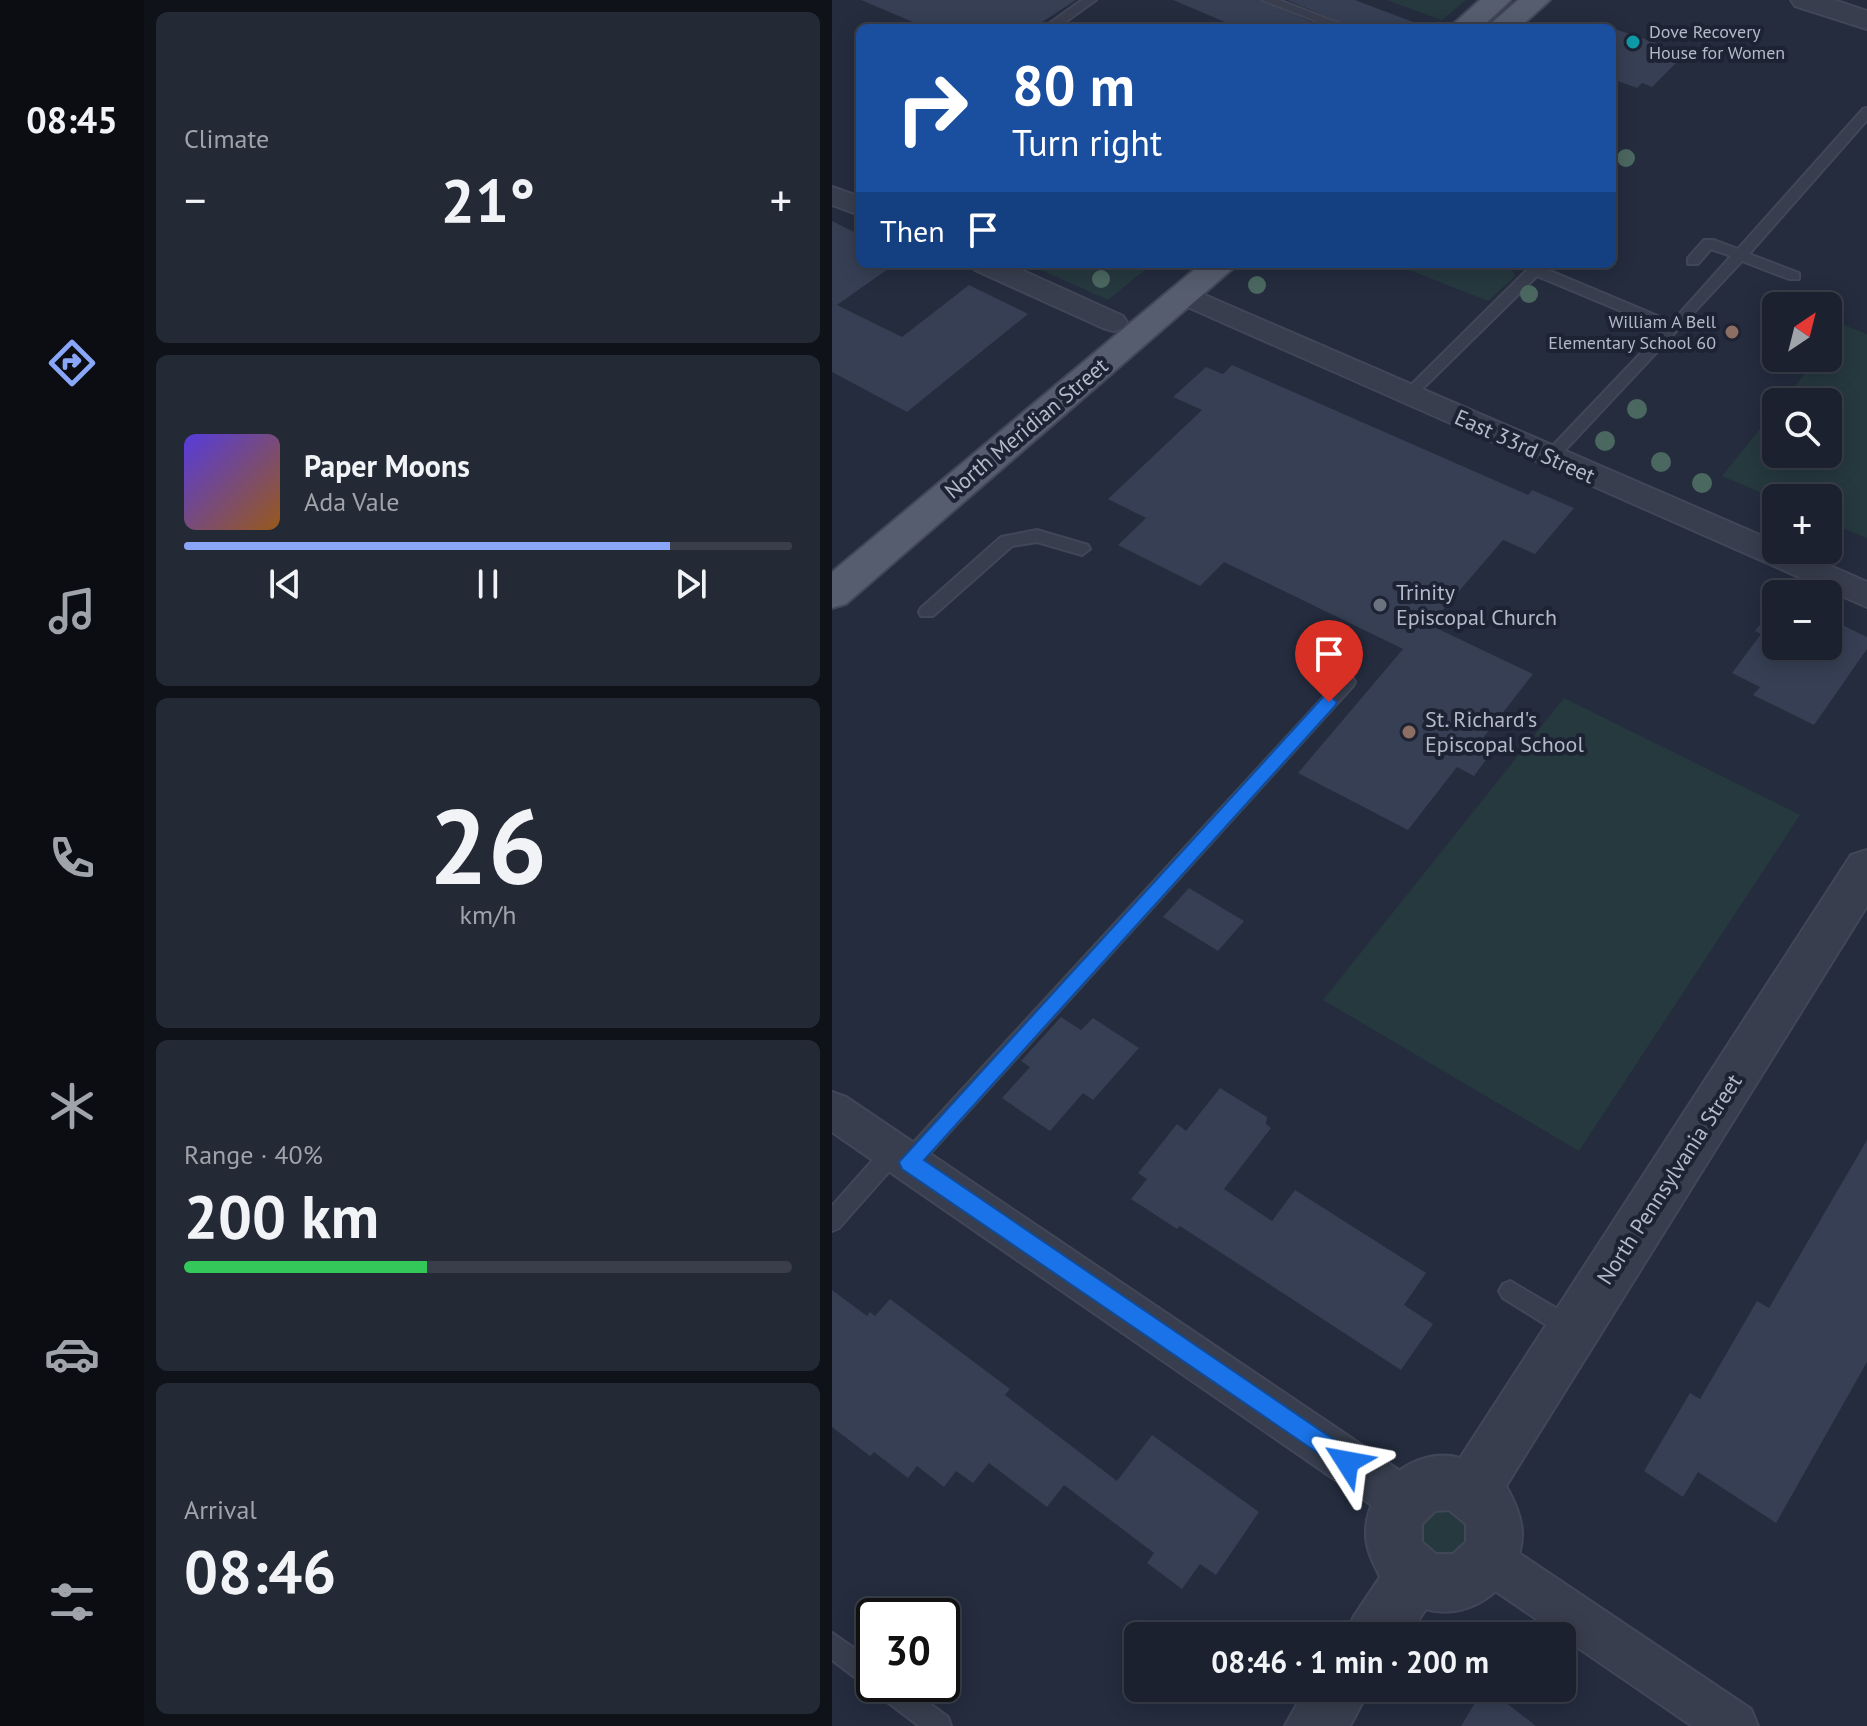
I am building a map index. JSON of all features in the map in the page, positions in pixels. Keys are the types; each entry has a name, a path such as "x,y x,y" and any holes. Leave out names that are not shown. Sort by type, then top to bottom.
{"main road":[{"path":"1469,24 1497,0"},
{"path":"1506,24 1536,0"},
{"name":"North Meridian Street","path":"832,556 1113,322 1183,280 1212,268"},
{"name":"North Meridian Street","path":"832,594 1183,280"}],"street":[{"path":"1805,0 1867,20"},
{"path":"832,195 856,205"},
{"path":"994,268 1113,322"},
{"name":"East 33rd Street","path":"1183,280 1408,395 1867,595"},
{"name":"North Pennsylvania Street","path":"1471,1491 1867,868"},
{"path":"832,1110 1405,1501"},
{"path":"1438,1482 1452,1483 1471,1491 1486,1507 1492,1520 1493,1543 1488,1559 1476,1574 1457,1584 1435,1584 1416,1574 1401,1557 1396,1543 1395,1522 1405,1501 1419,1488 1438,1482"},
{"path":"1488,1559 1734,1726"},
{"path":"1383,1622 1416,1574"},
{"path":"1315,1726 1331,1702"}],"lane":[{"path":"1055,24 1090,0"},
{"path":"1268,0 1334,24"},
{"path":"1550,457 1674,328 1867,112"},
{"path":"1693,261 1709,243 1794,276"},
{"path":"1408,395 1533,268"},
{"path":"1536,268 1674,328"},
{"path":"927,612 1007,541 1037,536 1082,549"},
{"path":"832,1221 902,1157 1347,682"},
{"path":"1510,1291 1573,1330"},
{"path":"832,1645 856,1663"},
{"path":"908,1702 939,1726"}],"shaded area":[{"path":"1386,0 1466,0 1442,20"},
{"path":"1037,268 1147,268 1108,300"},
{"path":"1404,268 1512,268 1515,276 1488,301"},
{"path":"1844,325 1867,334 1867,538 1842,528 1842,484 1762,484 1762,493 1722,476 1762,426 1762,468 1842,468 1842,388 1793,388 1806,372 1842,372"},
{"path":"1564,698 1800,815 1579,1151 1323,1000"},
{"path":"1439,1504 1469,1520 1468,1547 1445,1560 1422,1546 1419,1520"}],"building":[{"path":"861,0 1076,0 1039,24 918,24"},
{"path":"1173,0 1259,0 1316,24 1230,24"},
{"path":"1287,0 1355,0 1418,24 1344,24"},
{"name":"Dove Recovery House for Women","path":"1616,29 1686,53 1652,87 1642,83 1637,88 1616,80"},
{"path":"832,221 856,233 856,268 889,268 837,305 902,337 969,285 1028,314 907,412 832,372"},
{"name":"Trinity Episcopal Church","path":"1232,365 1528,495 1532,490 1574,508 1535,554 1503,540 1430,625 1533,674 1483,738 1497,745 1474,776 1457,767 1408,830 1298,773 1403,649 1224,562 1200,586 1118,545 1146,518 1108,499 1202,410 1173,397 1206,367 1223,374"},
{"path":"1762,622 1762,660 1842,660 1842,625 1867,637 1867,649 1814,725 1753,695 1760,687 1732,673 1761,634 1755,631"},
{"path":"1189,888 1244,921 1218,951 1163,917"},
{"path":"1061,1017 1081,1030 1093,1018 1139,1048 1093,1100 1083,1093 1050,1131 1002,1098 1030,1067 1021,1061"},
{"path":"1220,1088 1267,1117 1266,1124 1271,1128 1224,1189 1272,1221 1295,1190 1426,1273 1404,1305 1433,1324 1401,1370 1180,1226 1177,1229 1131,1199 1147,1179 1138,1173 1177,1124 1186,1131"},
{"path":"1867,1140 1867,1362 1776,1523 1698,1472 1683,1497 1644,1471 1690,1393 1700,1399 1757,1301 1769,1308"},
{"path":"832,1290 867,1316 870,1312 875,1316 890,1299 1010,1389 1005,1395 1117,1481 1152,1435 1259,1512 1216,1575 1200,1564 1182,1589 1147,1563 1154,1553 1064,1485 1047,1507 989,1463 973,1483 956,1471 944,1487 917,1466 908,1478 874,1452 870,1456 832,1427"},
{"path":"1476,1702 1505,1702 1536,1726 1461,1726"}],"place":[{"name":"Dove Recovery House for Women","path":"1633,42"},
{"name":"William A Bell Elementary School 60","path":"1732,332"},
{"name":"Trinity Episcopal Church","path":"1380,605"},
{"name":"St. Richard's Episcopal School","path":"1409,732"}],"route":[{"path":"1329,702 909,1162 1347,1462"}]}
